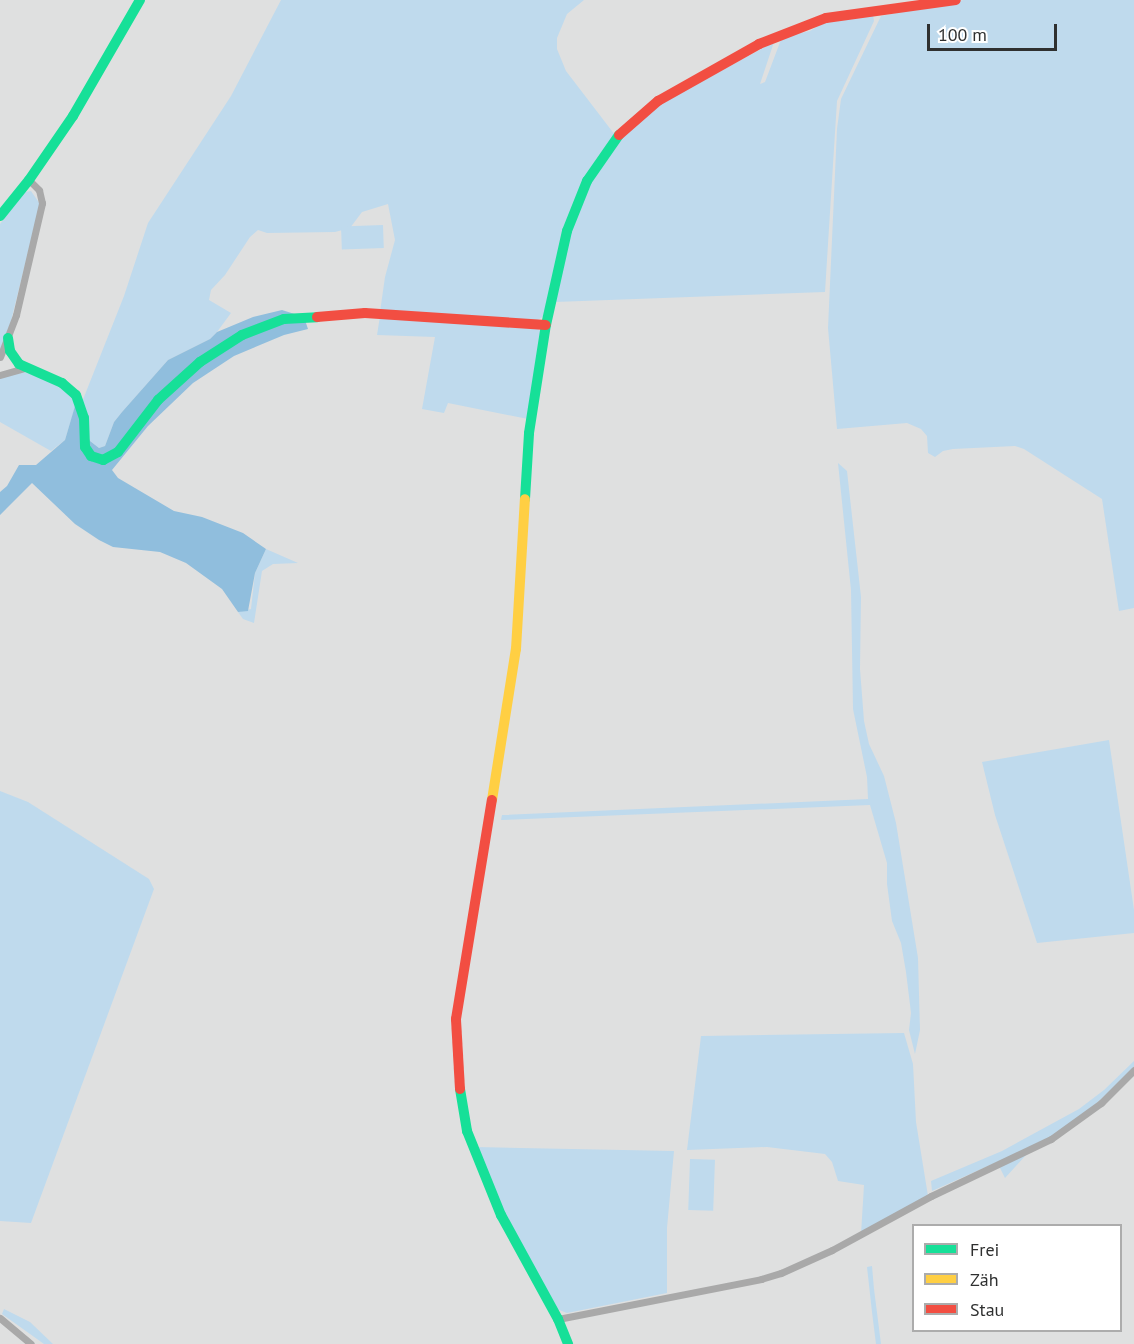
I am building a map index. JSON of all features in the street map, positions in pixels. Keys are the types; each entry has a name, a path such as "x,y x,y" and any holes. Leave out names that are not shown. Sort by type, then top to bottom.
{"street":[{"path":"0,216 29,180 73,116 140,0"},
{"path":"568,1344 558,1319 501,1215 467,1131 460,1094 456,1019 516,649 529,433 546,325 567,231 581,194 610,145 645,109 759,44 826,18 956,0"},
{"path":"0,357 9,338 42,203 39,190 29,180"},
{"path":"9,338 13,357 25,368 62,383 76,395 84,418 85,447 91,456 103,460 118,452 158,400 200,362 242,335 284,319 365,313 546,325"},
{"path":"0,375 25,368"},
{"path":"558,1319 781,1273 832,1250 931,1196 1052,1139 1101,1103 1134,1070"},
{"path":"0,1318 31,1344"}],"shaded area":[{"path":"281,0 584,0 567,14 557,38 557,49 566,71 615,135 596,159 544,316 536,321 380,312 385,277 395,240 388,204 362,212 350,228 335,232 267,233 258,230 250,237 225,275 211,290 209,300 231,313 210,339 168,360 114,422 105,446 99,448 90,441 82,402 124,296 148,223 231,96"},
{"path":"964,0 1134,0 1134,608 1119,611 1102,499 1024,449 1015,446 953,449 943,451 935,457 928,453 927,436 921,429 907,423 837,429 828,328 837,129 841,99 881,16"},
{"path":"873,15 874,21 837,101 825,292 555,302 567,242 595,173 621,137 662,103 774,42 760,84 765,82 782,37 810,31 828,20"},
{"path":"31,191 40,204 10,325 0,350 0,224 25,192"},
{"path":"383,225 384,248 342,249 341,226"},
{"path":"282,310 304,317 308,329 284,335 234,356 193,383 148,426 112,470 118,478 174,511 202,517 243,533 266,549 255,573 248,611 238,612 222,589 186,563 160,552 113,547 99,540 75,524 32,483 0,515 0,492 7,486 19,465 36,465 65,440 75,406 90,441 99,448 105,446 114,422 168,360 210,339 217,332 253,317"},
{"path":"380,316 538,329 542,332 528,419 448,403 444,413 422,409 435,337 377,335"},
{"path":"20,371 47,379 73,397 75,407 65,440 51,451 0,422 0,378"},
{"path":"838,463 847,471 861,597 860,669 864,721 869,744 884,776 896,823 918,958 920,1030 915,1054 909,1030 911,1013 901,943 892,921 887,884 887,863 870,805 501,820 502,815 868,799 867,777 853,709 851,590"},
{"path":"266,549 298,563 273,564 262,571 254,623 243,619 238,612 251,609 255,573"},
{"path":"1109,740 1134,910 1134,933 1037,943 995,815 982,762"},
{"path":"0,791 28,802 149,879 154,889 31,1223 0,1221"},
{"path":"904,1033 913,1064 916,1122 928,1196 861,1234 864,1185 838,1181 832,1162 825,1154 767,1147 687,1150 701,1036"},
{"path":"1134,1061 1134,1067 1118,1084 1091,1108 1026,1155 1005,1178 997,1162 932,1191 931,1181 1002,1151 1079,1109 1104,1090"},
{"path":"475,1147 674,1151 667,1228 667,1293 567,1313 554,1308 515,1235"},
{"path":"690,1159 715,1160 713,1211 688,1210"},
{"path":"872,1266 881,1344 876,1344 872,1312 867,1267"},
{"path":"4,1309 30,1322 53,1344 44,1344 2,1314"}],"traffic: fast":[{"path":"0,216 29,180 73,116 140,0"},
{"path":"525,499 529,433 546,325 567,231 587,181 619,135"},
{"path":"8,338 10,351 19,364 62,383 76,395 84,418 85,447 91,456 103,460 118,452 158,400 200,362 242,335 284,319 317,317"},
{"path":"460,1089 467,1131 501,1215 558,1319 568,1344"}],"traffic: slow":[{"path":"492,800 516,649 525,499"}],"traffic: jam":[{"path":"619,135 658,101 759,44 826,18 956,0"},
{"path":"317,317 365,313 546,325"},
{"path":"460,1089 456,1019 492,800"}]}
